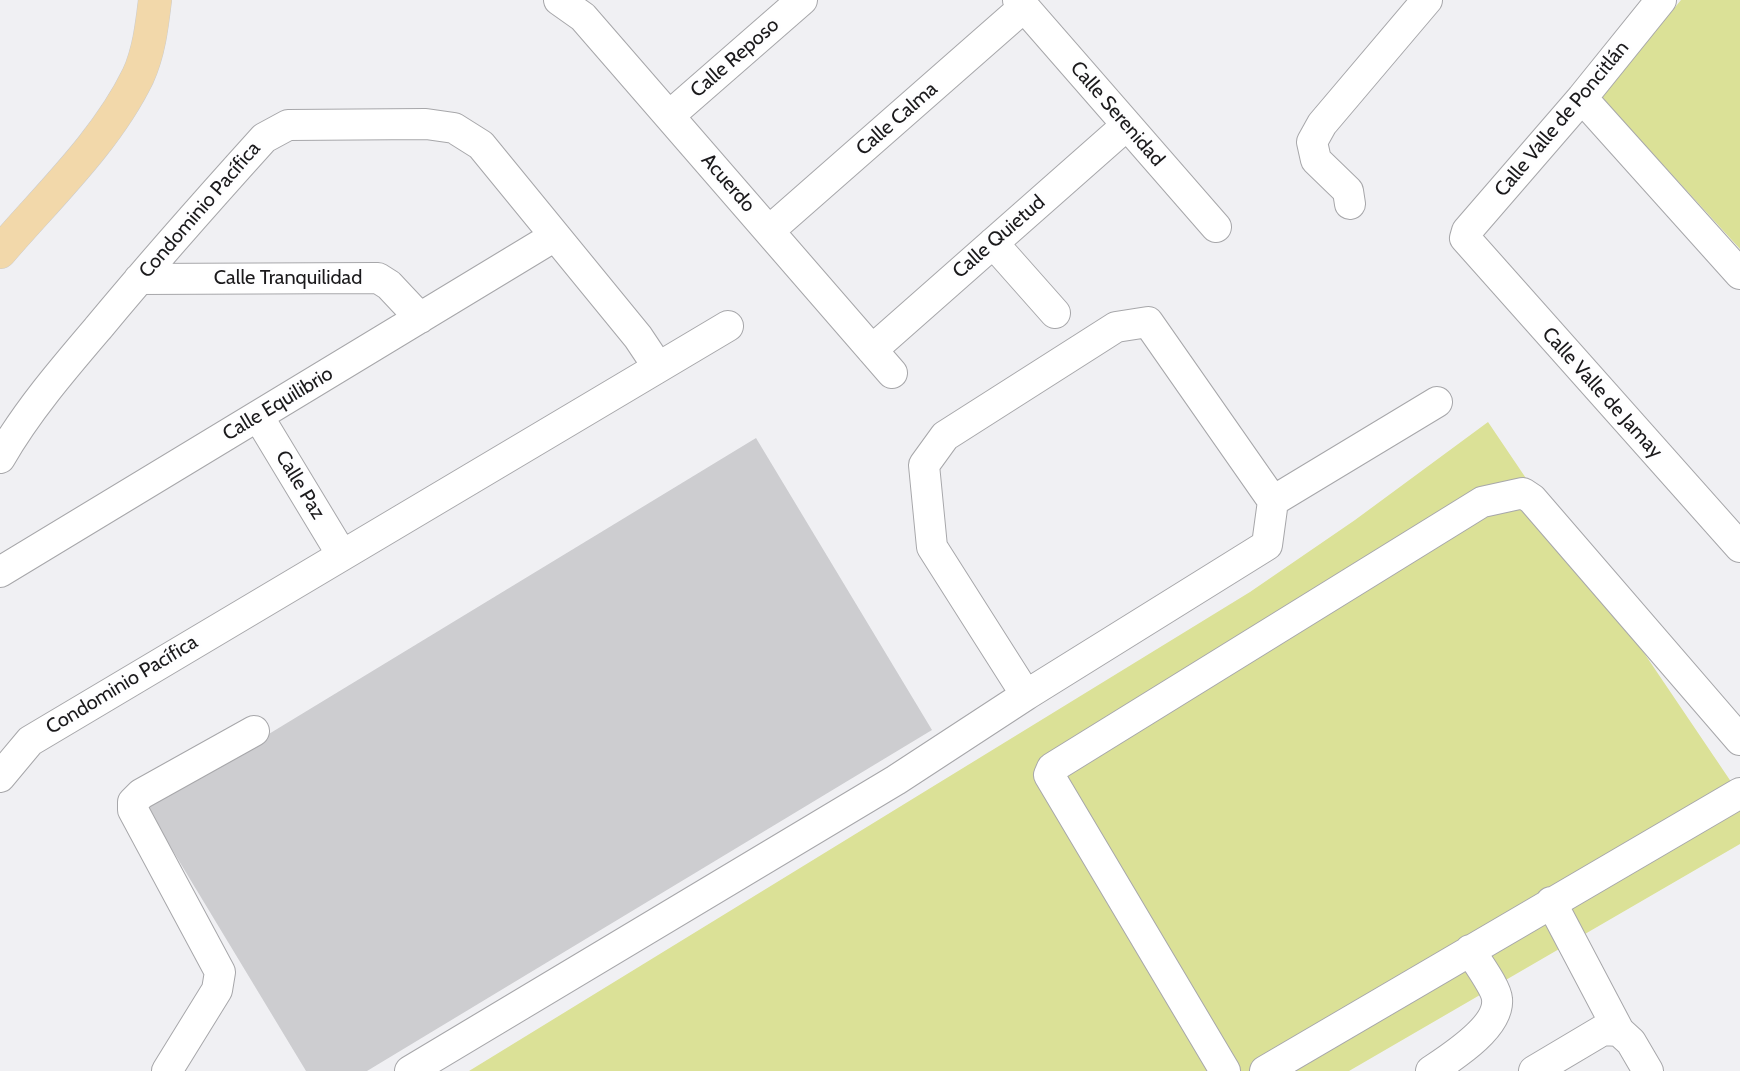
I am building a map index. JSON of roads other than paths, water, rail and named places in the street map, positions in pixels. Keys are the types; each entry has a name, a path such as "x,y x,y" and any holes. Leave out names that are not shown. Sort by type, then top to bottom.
{"main road":[{"path":"0,252 116,111 138,75 150,40 155,0"}],"street":[{"name":"Calle Reposo","path":"669,116 802,0"},
{"path":"1350,204 1348,191 1316,160 1312,142 1322,124 1427,0"},
{"name":"Calle Valle de Poncitlán","path":"1465,238 1467,231 1582,98 1661,0"},
{"name":"Acuerdo","path":"566,2 583,17 892,373"},
{"name":"Calle Serenidad","path":"1021,3 1216,227"},
{"name":"Calle Calma","path":"770,230 1021,3"},
{"path":"1582,98 1740,274"},
{"name":"Condominio Pacífica","path":"0,458 11,438 72,359 139,279 264,138 288,125 426,124 454,128 481,145 638,337 657,367"},
{"name":"Calle Quietud","path":"872,350 1127,125"},
{"name":"Calle Equilibrio","path":"0,572 555,236"},
{"name":"Calle Valle de Jamay","path":"1465,238 1740,547"},
{"path":"993,243 1055,313"},
{"name":"Calle Tranquilidad","path":"139,279 378,278 389,285 420,318"},
{"path":"410,1071 896,780 1026,695 1267,545 1273,501 1148,322 1116,327 945,436 924,465 932,547 1026,695"},
{"name":"Condominio Pacífica","path":"0,777 30,741 728,326"},
{"path":"1273,501 1437,402"},
{"name":"Calle Paz","path":"258,416 342,555"},
{"path":"1225,1071 1049,775 1052,768 1482,502 1523,493 1532,498 1740,740"},
{"path":"167,1071 217,990 220,972 133,810 134,802 141,794 254,730"},
{"path":"0,740 30,741"},
{"path":"1265,1071 1740,793"},
{"path":"1551,902 1619,1031 1630,1042 1648,1071"},
{"path":"1431,1071 1486,1029 1496,1011 1497,997 1470,950"},
{"path":"1534,1071 1604,1030 1619,1031"}]}
